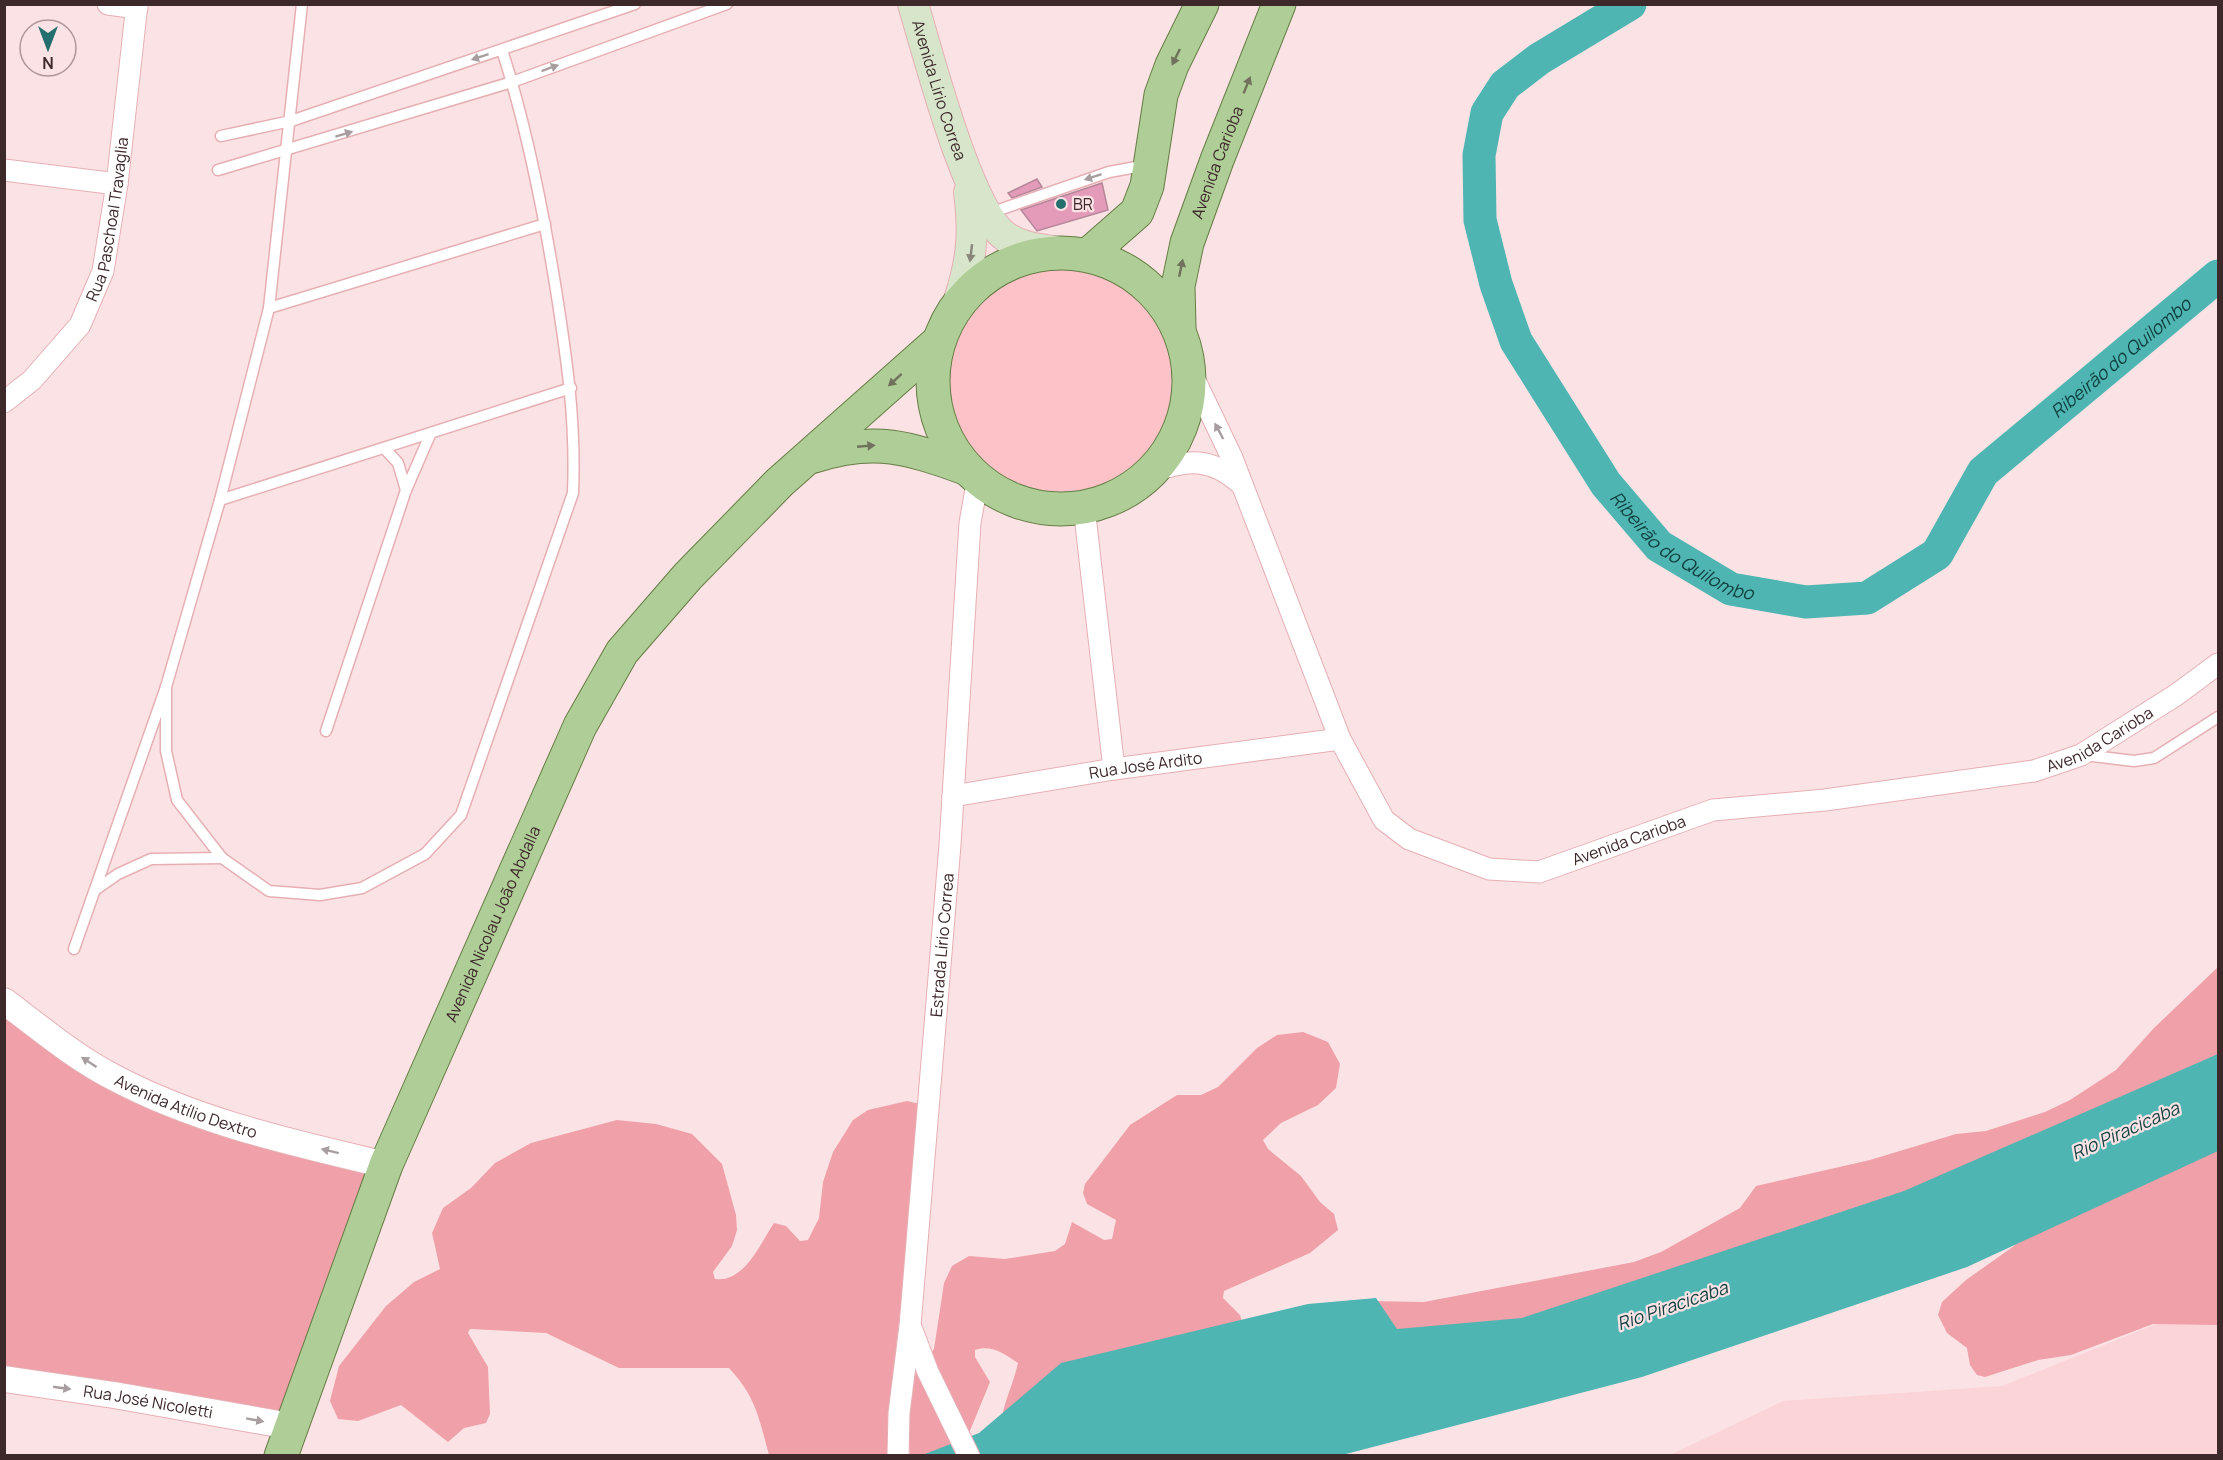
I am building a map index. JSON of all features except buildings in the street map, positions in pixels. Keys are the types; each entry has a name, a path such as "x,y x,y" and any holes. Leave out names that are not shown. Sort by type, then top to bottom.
{"main road":[{"name":"Avenida Lírio Correa","path":"913,4 966,174 972,219 972,246 969,271 957,306"},
{"path":"1073,254 1137,212 1147,186 1161,95 1172,65 1202,4"},
{"name":"Avenida Carioba","path":"1179,326 1178,286 1187,243 1279,4"},
{"name":"Avenida Lírio Correa","path":"966,174 987,214 1005,237 1026,247 1073,254"},
{"path":"1073,254 1125,269 1156,294 1179,326 1190,370 1188,407 1174,443 1151,472 1120,495 1084,507 1056,508 1028,504 1002,494 973,473 948,441 936,409 933,375 939,341 957,306 984,278 1019,260 1073,254"},
{"name":"Avenida Nicolau João Abdalla","path":"285,1441 386,1165 580,726 622,652 688,576 780,482 939,341"},
{"name":"Avenida Nicolau João Abdalla","path":"809,458 838,448 885,444 921,452 973,473"}],"street":[{"path":"108,4 137,6"},
{"name":"Rua Paschoal Travaglia","path":"4,402 32,380 80,325 103,271 117,184 137,6"},
{"path":"4,170 117,184"},
{"name":"Avenida Carioba","path":"1190,370 1232,458 1340,739 1384,820 1409,839 1489,869 1539,872 1713,810 1825,800 2034,771 2081,755 2218,664"},
{"path":"1151,472 1183,464 1205,463 1226,470 1242,484"},
{"name":"Estrada Lírio Correa","path":"898,1455 899,1413 910,1326 953,796 973,473"},
{"path":"1084,507 1114,769"},
{"name":"Rua José Ardito","path":"953,796 1114,769 1340,739"},
{"name":"Avenida Atílio Dextro","path":"4,1001 54,1039 112,1077 207,1118 386,1165"},
{"path":"910,1326 949,1417 969,1455"},
{"name":"Rua José Nicoletti","path":"4,1379 114,1395 285,1441"}],"lane":[{"path":"74,949 166,687 220,500 269,308 288,152 302,4"},
{"path":"221,136 291,121 635,4"},
{"path":"218,171 288,152 512,82 727,4"},
{"path":"166,687 166,751 177,800 222,858 269,891 320,895 362,888 425,854 461,815 573,493 575,442 572,388 545,224 512,82 502,50"},
{"path":"987,214 1109,172 1150,164"},
{"path":"269,308 545,224"},
{"path":"220,500 572,388"},
{"path":"326,731 406,490 430,435"},
{"path":"385,449 398,463 406,490"},
{"path":"2081,755 2134,761 2154,758 2218,717"},
{"path":"94,890 118,874 151,859 222,858"}],"shaded area":[{"path":"1061,268 1083,270 1114,281 1140,301 1160,327 1171,358 1173,380 1171,402 1160,433 1140,459 1114,479 1083,490 1061,492 1039,490 1008,479 982,459 962,433 951,402 949,380 951,358 962,327 982,301 1008,281 1039,270"},
{"path":"2218,967 2218,1059 2141,1099 1640,1302 1410,1339 1285,1315 1368,1301 1424,1302 1634,1262 1661,1252 1740,1208 1756,1186 1870,1160 1956,1134 1986,1131 2045,1112 2070,1100 2116,1070 2154,1028"},
{"path":"4,1001 112,1077 373,1173 290,1426 5,1381"},
{"path":"1303,1032 1328,1042 1340,1064 1336,1088 1318,1105 1281,1123 1263,1140 1268,1149 1301,1176 1320,1202 1334,1214 1338,1230 1310,1253 1224,1291 1223,1298 1240,1315 1244,1328 1000,1432 1003,1413 1018,1363 992,1349 975,1350 975,1357 990,1382 967,1438 966,1455 910,1455 909,1442 896,1455 769,1455 751,1399 729,1368 619,1368 546,1333 470,1329 468,1333 488,1367 490,1414 486,1423 464,1428 448,1442 401,1405 358,1421 338,1419 330,1401 339,1366 386,1306 414,1282 440,1269 432,1233 443,1208 471,1188 495,1163 531,1143 617,1120 656,1124 692,1134 722,1164 736,1215 737,1230 732,1246 713,1272 715,1279 725,1279 743,1269 774,1223 786,1226 800,1241 808,1240 819,1218 823,1182 833,1152 853,1120 868,1110 907,1101 924,1105 896,1347 899,1363 917,1374 934,1349 944,1283 952,1266 969,1256 1005,1259 1055,1251 1065,1244 1072,1222 1104,1240 1112,1239 1116,1220 1087,1204 1083,1193 1085,1184 1130,1125 1177,1095 1201,1095 1218,1087 1257,1048 1277,1035"},
{"path":"2218,1127 2218,1325 2153,1324 2071,1355 2038,1360 1985,1377 1977,1375 1970,1365 1967,1348 1947,1333 1938,1315 1942,1302 1966,1280 2014,1246 2046,1213"},
{"path":"2218,1299 2218,1455 1668,1456 1783,1401 2002,1386"}],"water":[{"name":"Rio Piracicaba","path":"2218,1054 2218,1151 1967,1267 1642,1377 1342,1455 920,1456 979,1433 1061,1363 1308,1304 1376,1298 1397,1329 1522,1318 1904,1191"}],"waterway":[{"name":"Ribeirão do Quilombo","path":"1630,4 1539,59 1505,85 1487,113 1479,155 1480,220 1496,284 1516,341 1606,484 1659,546 1731,589 1806,602 1867,598 1937,554 1983,472 2218,276"}],"place":[{"name":"BR","path":"1061,204"}]}
